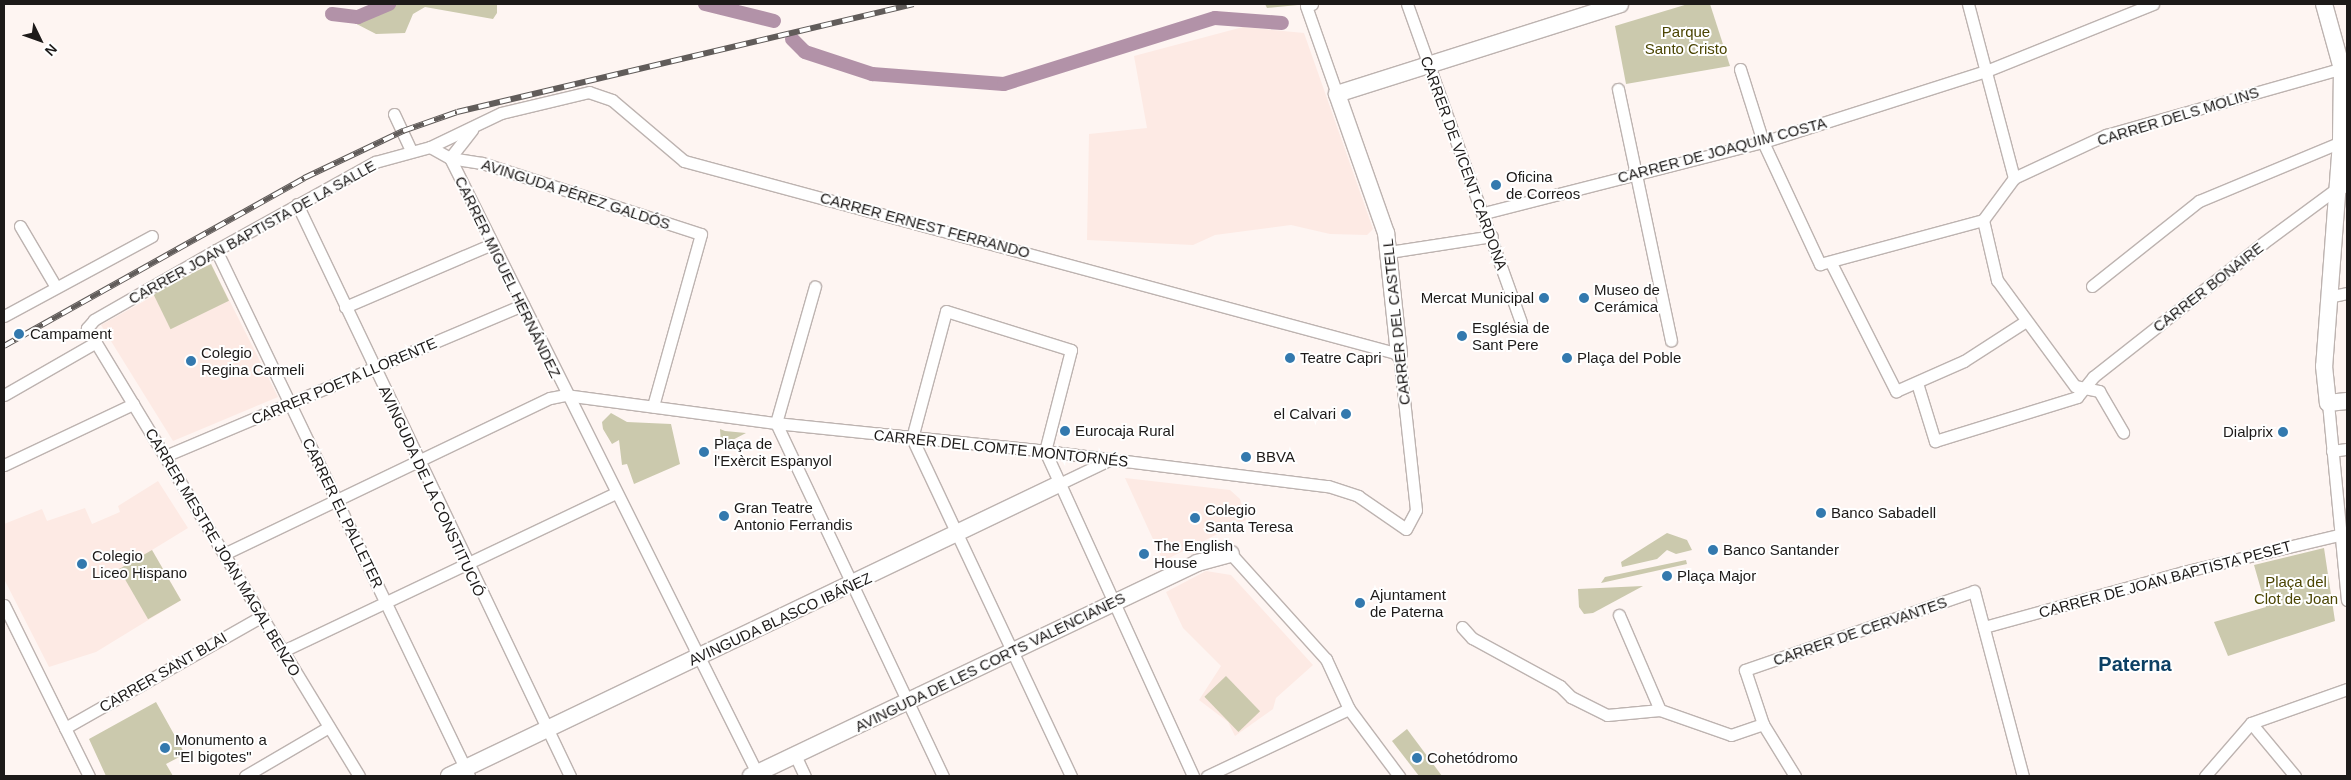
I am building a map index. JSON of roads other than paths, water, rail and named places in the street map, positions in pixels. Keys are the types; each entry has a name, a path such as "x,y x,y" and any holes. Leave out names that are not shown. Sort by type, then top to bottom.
{"street":[{"name":"CARRER DE VICENT CARDONA","path":"1407,4 1484,213 1521,322"},
{"path":"1337,94 1603,6 1620,4"},
{"path":"1826,264 1983,220 2014,178 1968,4"},
{"name":"CARRER DE JOAQUIM COSTA","path":"1484,213 1763,142 1986,71 2153,4"},
{"path":"2324,4 2345,68 2340,142 2342,187 2328,298 2324,366 2332,451 2344,533 2347,600"},
{"name":"CARRER DEL CASTELL","path":"1309,5 1337,94 1386,233 1416,510 1406,529"},
{"name":"CARRER DELS MOLINS","path":"2014,178 2106,135 2345,68"},
{"path":"1740,69 1763,142 1826,264 1896,391 1964,361 2026,321"},
{"path":"1618,89 1634,174 1671,340"},
{"name":"CARRER ERNEST FERRANDO","path":"430,147 501,113 589,92 612,100 684,161 1399,354"},
{"path":"394,114 410,150"},
{"name":"CARRER ERNEST FERRANDO","path":"450,158 473,128"},
{"path":"2092,286 2199,201 2340,142"},
{"path":"430,147 450,158"},
{"name":"CARRER JOAN BAPTISTA DE LA SALLE","path":"88,328 94,320 297,204 375,162 410,150 430,147"},
{"name":"AVINGUDA PÉREZ GALDÓS","path":"450,158 482,163 701,234 653,406"},
{"name":"CARRER MIGUEL HERNÁNDEZ","path":"450,158 523,305 565,395"},
{"name":"CARRER BONAIRE","path":"1917,383 1935,441 2077,397 2093,377 2342,187"},
{"name":"AVINGUDA DE LA CONSTITUCIÓ","path":"297,204 467,566 570,776"},
{"path":"1983,220 1997,280 2075,386 2099,391 2123,432"},
{"path":"20,226 56,287"},
{"path":"4,316 152,236"},
{"path":"1389,252 1492,236"},
{"path":"345,307 492,244"},
{"name":"CARRER EL PALLETER","path":"216,250 467,772"},
{"path":"815,286 776,423 943,776"},
{"path":"2328,298 2347,293"},
{"name":"CARRER POETA LLORENTE","path":"165,456 523,305"},
{"path":"1071,776 912,438 946,311 1071,350 1044,451 1193,776"},
{"name":"CARRER MESTRE JOAN MAGAL BENZO","path":"88,328 359,776"},
{"path":"4,395 96,342"},
{"path":"565,395 699,657 754,775"},
{"path":"224,554 550,398 565,395 776,423"},
{"path":"2328,403 2347,401"},
{"path":"4,465 133,404"},
{"name":"CARRER DEL COMTE MONTORNÉS","path":"776,423 1044,451 1328,486 1358,496 1406,529"},
{"path":"2332,451 2347,449"},
{"name":"AVINGUDA BLASCO IBÁÑEZ","path":"449,776 467,772 548,730 957,535 1109,460"},
{"path":"283,652 618,498"},
{"name":"CARRER DE JOAN BAPTISTA PESET","path":"1984,628 2344,533"},
{"path":"1231,554 1326,660 1349,708 1399,776"},
{"name":"AVINGUDA DE LES CORTS VALENCIANES","path":"754,775 1197,563 1231,554"},
{"name":"CARRER DE CERVANTES","path":"1764,724 1745,670 1974,591 1984,628"},
{"path":"4,604 89,776"},
{"path":"1619,615 1660,710"},
{"name":"CARRER SANT BLAI","path":"65,728 262,616"},
{"path":"1462,627 1472,638 1560,686 1571,697 1607,715 1660,710 1731,735 1764,724 1795,776"},
{"path":"1984,628 2023,776"},
{"path":"2205,776 2251,723 2347,689"},
{"path":"1207,776 1349,708"},
{"path":"2251,723 2295,776"},
{"path":"245,776 329,727"},
{"path":"795,756 806,776"}],"waterway":[{"path":"332,14 358,17 389,4"},
{"path":"705,4 774,21"},
{"path":"792,39 805,52 872,74 1004,84 1215,18 1282,23"}],"railway":[{"path":"4,346 304,178 403,131 457,112 913,4"}],"place":[{"name":"Oficina de Correos","path":"1496,185"},
{"name":"Mercat Municipal","path":"1544,298"},
{"name":"Museo de Cerámica","path":"1584,298"},
{"name":"Campament","path":"19,334"},
{"name":"Església de Sant Pere","path":"1462,336"},
{"name":"Teatre Capri","path":"1290,358"},
{"name":"Plaça del Poble","path":"1567,358"},
{"name":"Colegio Regina Carmeli","path":"191,361"},
{"name":"el Calvari","path":"1346,414"},
{"name":"Eurocaja Rural","path":"1065,431"},
{"name":"Dialprix","path":"2283,432"},
{"name":"Plaça de l'Exèrcit Espanyol","path":"704,452"},
{"name":"BBVA","path":"1246,457"},
{"name":"Banco Sabadell","path":"1821,513"},
{"name":"Gran Teatre Antonio Ferrandis","path":"724,516"},
{"name":"Colegio Santa Teresa","path":"1195,518"},
{"name":"Banco Santander","path":"1713,550"},
{"name":"The English House","path":"1144,554"},
{"name":"Colegio Liceo Hispano","path":"82,564"},
{"name":"Plaça Major","path":"1667,576"},
{"name":"Ajuntament de Paterna","path":"1360,603"},
{"name":"Monumento a \"El bigotes\"","path":"165,748"},
{"name":"Cohetódromo","path":"1417,758"}],"district":[{"name":"Paterna","path":"2135,664"}],"park label":[{"name":"Parque Santo Cristo","path":"1686,40"},
{"name":"Plaça del Clot de Joan","path":"2296,590"}]}
